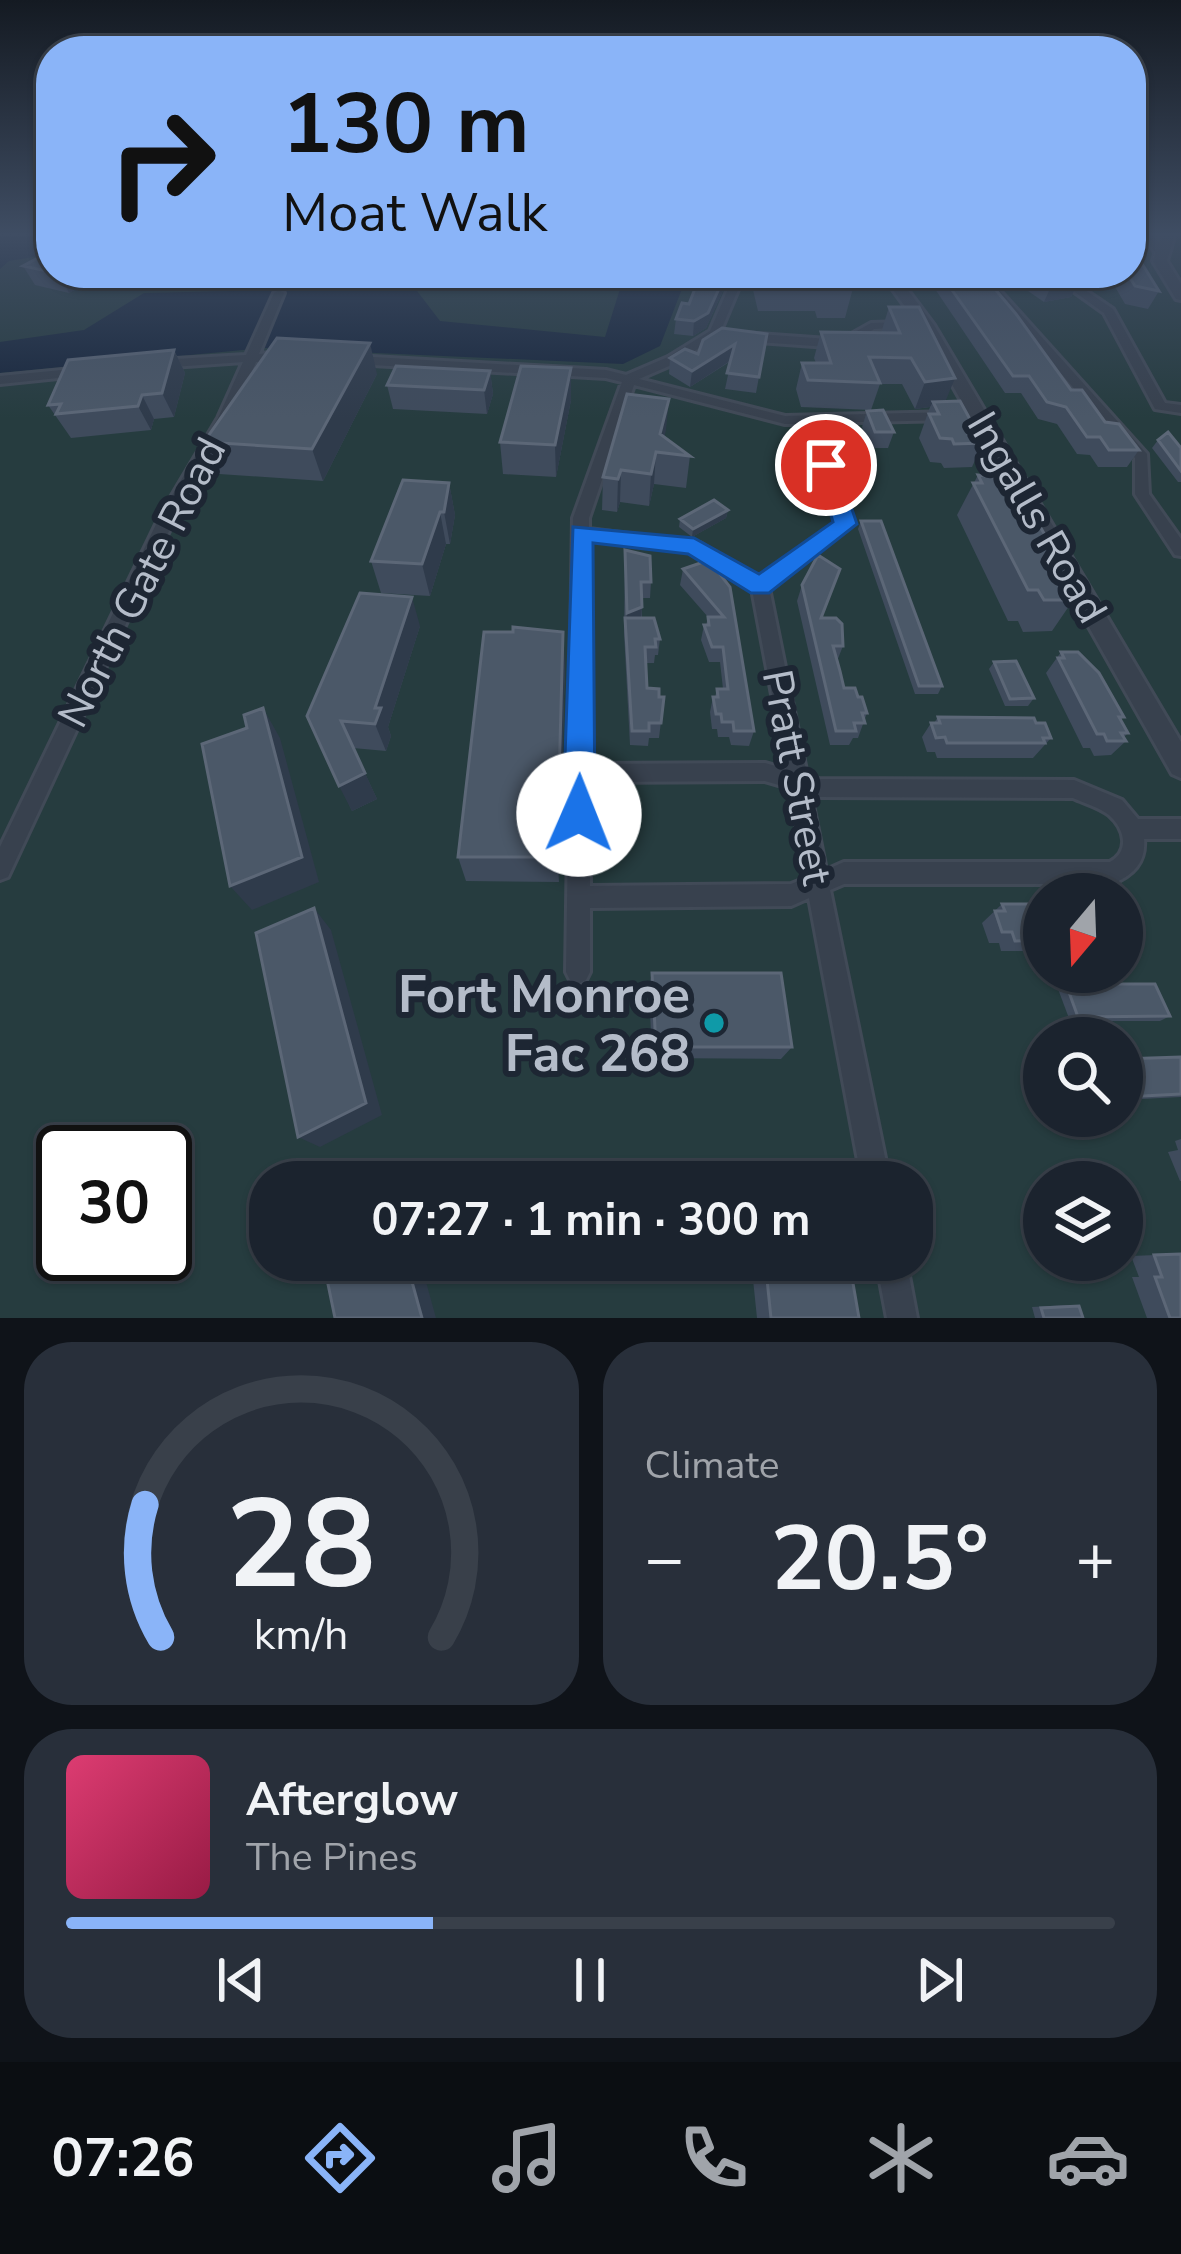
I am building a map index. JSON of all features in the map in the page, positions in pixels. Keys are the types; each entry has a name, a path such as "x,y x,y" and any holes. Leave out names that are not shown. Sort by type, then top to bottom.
{"street":[{"name":"North Gate Road","path":"0,870 169,514 225,418 278,295"},
{"path":"578,972 581,518 630,378 672,360 715,333 731,295"},
{"name":"Ingalls Road","path":"902,295 926,325 1174,741 1181,766"},
{"path":"997,295 1142,457 1142,494 1181,551"},
{"path":"1084,295 1108,311 1160,406 1181,409"},
{"path":"715,333 780,343 828,343 849,340 871,326 926,325"},
{"path":"144,366 253,354 310,358"},
{"path":"331,359 630,378 785,420 980,416"},
{"path":"0,380 101,370"},
{"path":"581,533 694,547 760,586 845,524 809,419"},
{"name":"Pratt Street","path":"760,586 872,1161"},
{"path":"577,897 791,896 844,873 1112,873 1128,864 1134,850 1133,829 1115,807 1074,789 819,788 766,772 580,773"},
{"path":"1133,829 1181,829"},
{"path":"895,1281 902,1318"}],"green space":[{"path":"0,295 1181,295 1181,1318 0,1318"}],"water":[{"path":"142,295 420,295 440,321 605,337 618,295 680,295 660,346 623,364 265,348 0,373 0,342 84,330"}],"building":[{"path":"693,295 716,295 708,313 694,321 676,319 682,303 689,304"},
{"path":"955,295 1000,295 1071,390 1082,390 1105,422 1119,424 1139,450 1109,450 1100,437 1087,437 1066,407 1047,402 1029,376 1013,376"},
{"path":"889,307 919,307 955,378 925,382 911,358 869,357 880,383 808,380 802,363 831,363 821,332 900,333"},
{"path":"722,328 767,334 759,377 727,373 735,344 692,371 670,358 685,349 698,354 703,340"},
{"path":"277,338 370,343 312,449 204,442"},
{"path":"174,350 162,393 142,395 138,406 56,414 61,404 48,405 68,360"},
{"path":"396,366 490,371 484,390 387,385"},
{"path":"521,366 571,368 555,445 500,442"},
{"path":"627,394 669,399 660,434 690,456 656,452 651,474 621,470 618,479 603,477"},
{"path":"960,401 983,443 954,444 952,439 940,438 929,414 939,414 933,402"},
{"path":"883,410 894,432 875,432 867,411"},
{"path":"1168,432 1181,448 1181,471 1158,440"},
{"path":"978,475 1013,479 1078,593 1070,593 1074,600 1044,600 1038,590 1028,590 973,483 982,483"},
{"path":"403,480 449,483 444,512 440,512 422,564 371,561"},
{"path":"714,500 728,510 693,529 680,519"},
{"path":"861,521 881,521 942,686 919,686"},
{"path":"625,550 650,556 651,582 641,582 642,607 627,613"},
{"path":"818,555 840,569 821,618 836,618 842,624 843,646 833,646 844,688 855,688 867,713 862,713 865,723 854,723 856,731 836,731 802,585"},
{"path":"709,560 730,587 754,731 734,731 733,722 722,722 721,714 716,714 713,697 718,697 717,689 728,689 723,647 712,647 704,625 709,625 708,617 724,617 683,569"},
{"path":"360,593 412,597 375,708 381,708 375,724 341,721 365,773 339,786 307,716"},
{"path":"625,618 654,618 660,639 655,639 656,647 645,647 647,688 659,689 659,697 664,697 661,723 649,723 649,731 632,731"},
{"path":"513,627 563,632 557,857 458,857 484,632 513,632"},
{"path":"1061,652 1078,652 1099,673 1124,717 1119,717 1128,733 1121,733 1126,741 1107,741 1104,734 1097,734 1058,658 1064,658"},
{"path":"1016,661 1034,698 1010,699 994,662"},
{"path":"263,708 302,857 230,886 202,744 247,728 244,715"},
{"path":"938,717 1034,718 1036,723 1045,723 1051,738 1043,738 1045,743 947,743 945,737 936,738 931,723 940,723"},
{"path":"1002,904 1023,904 1023,941 1015,941 1012,932 1002,932 995,911 1005,911"},
{"path":"314,908 366,1103 298,1137 256,933"},
{"name":"Fort Monroe Fac 268","path":"652,973 781,973 792,1047 656,1047"},
{"path":"1143,984 1155,984 1170,1016 1078,1017 1069,993 1143,993"},
{"path":"1181,1057 1181,1094 1143,1096 1143,1058"},
{"path":"1181,1254 1181,1318 1170,1318 1155,1277 1162,1277 1154,1255"},
{"path":"327,1281 412,1281 422,1318 335,1318"},
{"path":"767,1281 853,1281 859,1318 771,1318"},
{"path":"1079,1306 1083,1318 1044,1318 1041,1308"}],"place":[{"name":"Fort Monroe Fac 268","path":"714,1023"}],"route":[{"path":"579,814 581,533 694,547 760,586 845,524 826,465"}]}
